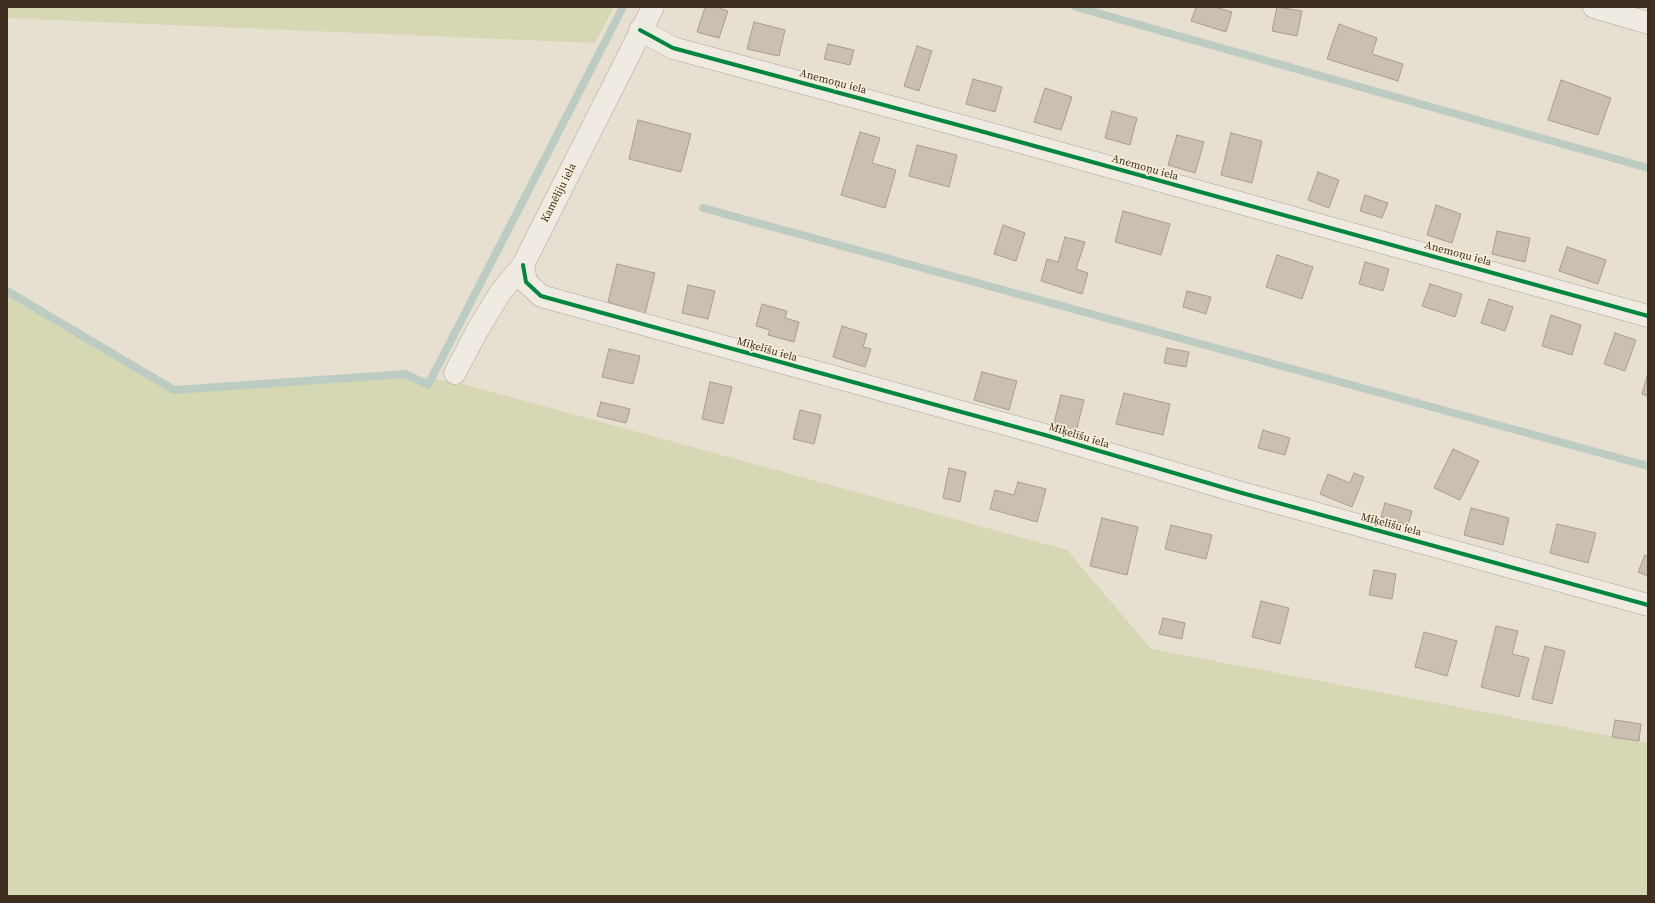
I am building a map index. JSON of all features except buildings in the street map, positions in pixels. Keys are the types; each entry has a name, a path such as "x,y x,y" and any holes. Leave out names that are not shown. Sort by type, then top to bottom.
{"street":[{"name":"Kamēliju iela","path":"456,373 477,331 500,293 523,265 634,47 640,30 653,7"},
{"path":"1594,7 1648,23"},
{"name":"Anemoņu iela","path":"640,30 673,48 984,132 1648,316"},
{"name":"Miķelīšu iela","path":"523,265 526,282 541,296 1045,435 1228,489 1648,605"}],"green space":[{"path":"7,7 614,7 595,43 7,18"},
{"path":"7,291 174,390 406,374 463,384 1067,550 1151,649 1648,743 1648,896 7,896"}],"waterway":[{"path":"7,291 174,390 406,374 428,385 623,7"},
{"path":"1076,7 1648,168"},
{"path":"703,208 1648,466"}],"cycle path":[{"path":"640,30 673,48 984,132 1648,316"},
{"path":"523,265 526,282 541,296 1045,435 1242,493 1648,605"}]}
